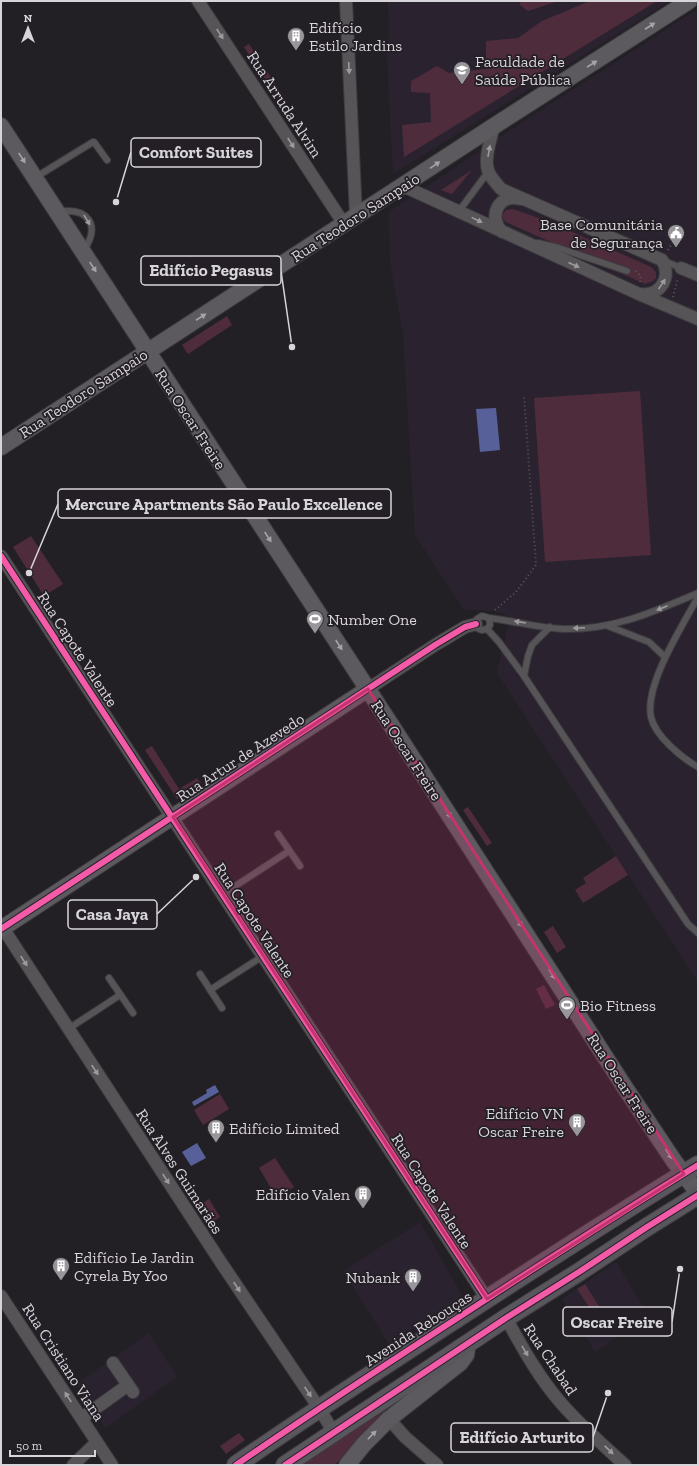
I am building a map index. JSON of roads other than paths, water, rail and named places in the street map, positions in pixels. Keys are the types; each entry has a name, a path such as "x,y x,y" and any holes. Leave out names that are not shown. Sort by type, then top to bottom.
{"main road":[{"name":"Avenida Rebouças","path":"236,1465 319,1408 487,1299 691,1170"},
{"path":"285,1465 506,1318 698,1194"}],"street":[{"name":"Rua Arruda Alvim","path":"198,1 350,220"},
{"path":"346,1 350,220"},
{"name":"Rua Teodoro Sampaio","path":"1,446 689,1"},
{"name":"Rua Oscar Freire","path":"1,126 368,689 621,1081 691,1170 698,1194"},
{"path":"494,126 488,152 488,172 501,189 662,260 666,267 666,275 662,287 652,294 639,294"},
{"path":"403,186 639,294 698,319"},
{"path":"502,232 498,228 495,218 495,213 500,204 504,200 514,197 524,200"},
{"path":"681,268 698,275"},
{"name":"Rua Capote Valente","path":"1,556 487,1299"},
{"name":"Rua Artur de Azevedo","path":"2,927 435,645 465,627 476,624"},
{"name":"Rua Alves Guimarães","path":"2,927 334,1433"},
{"name":"Rua Cristiano Viana","path":"1,1296 112,1465"},
{"name":"Rua Chabad","path":"506,1318 551,1391 571,1414 625,1465"},
{"path":"347,1465 364,1444 389,1419 460,1363 466,1355 468,1343"},
{"path":"82,1418 130,1388 113,1363"},
{"path":"389,1419 405,1437 437,1465"},
{"path":"73,1465 97,1442"}],"lane":[{"path":"35,178 93,142 107,160"},
{"path":"459,211 488,172"},
{"path":"57,212 76,211 86,216 92,228 92,236 83,252"},
{"path":"526,243 539,243 559,248 627,271"},
{"path":"662,260 681,268"},
{"path":"487,629 480,630 477,628 476,624 478,618 482,616 550,627 578,628 608,626 646,615 698,593"},
{"path":"698,597 665,657 654,685 650,701 651,718 657,731 671,747 688,762 698,767"},
{"path":"487,629 490,625 488,618"},
{"path":"608,626 649,642 665,657"},
{"path":"524,676 532,645 550,627"},
{"path":"487,629 499,642 524,676 688,924 698,933"},
{"path":"278,834 300,866"},
{"path":"223,894 289,851"},
{"path":"210,990 263,956"},
{"path":"200,974 222,1008"},
{"path":"109,978 132,1013"},
{"path":"68,1029 120,995"}],"water":[{"path":"496,408 500,450 480,452 476,409"},
{"path":"215,1085 219,1092 194,1106 192,1102 207,1093 206,1090"},
{"path":"197,1143 206,1158 191,1166 182,1152"}],"place":[{"name":"Edifício Estilo Jardins","path":"296,51"},
{"name":"Faculdade de Saúde Pública","path":"462,85"},
{"name":"Comfort Suites","path":"116,202"},
{"name":"Base Comunitária de Segurança","path":"676,248"},
{"name":"Edifício Pegasus","path":"292,347"},
{"name":"Mercure Apartments São Paulo Excellence","path":"29,573"},
{"name":"Number One","path":"315,634"},
{"name":"Casa Jaya","path":"196,877"},
{"name":"Bio Fitness","path":"567,1020"},
{"name":"Edifício VN Oscar Freire","path":"577,1137"},
{"name":"Edifício Limited","path":"216,1143"},
{"name":"Edifício Valen","path":"363,1209"},
{"name":"Oscar Freire","path":"680,1269"},
{"name":"Edifício Le Jardin Cyrela By Yoo","path":"61,1281"},
{"name":"Nubank","path":"413,1292"},
{"name":"Edifício Arturito","path":"608,1393"}]}
